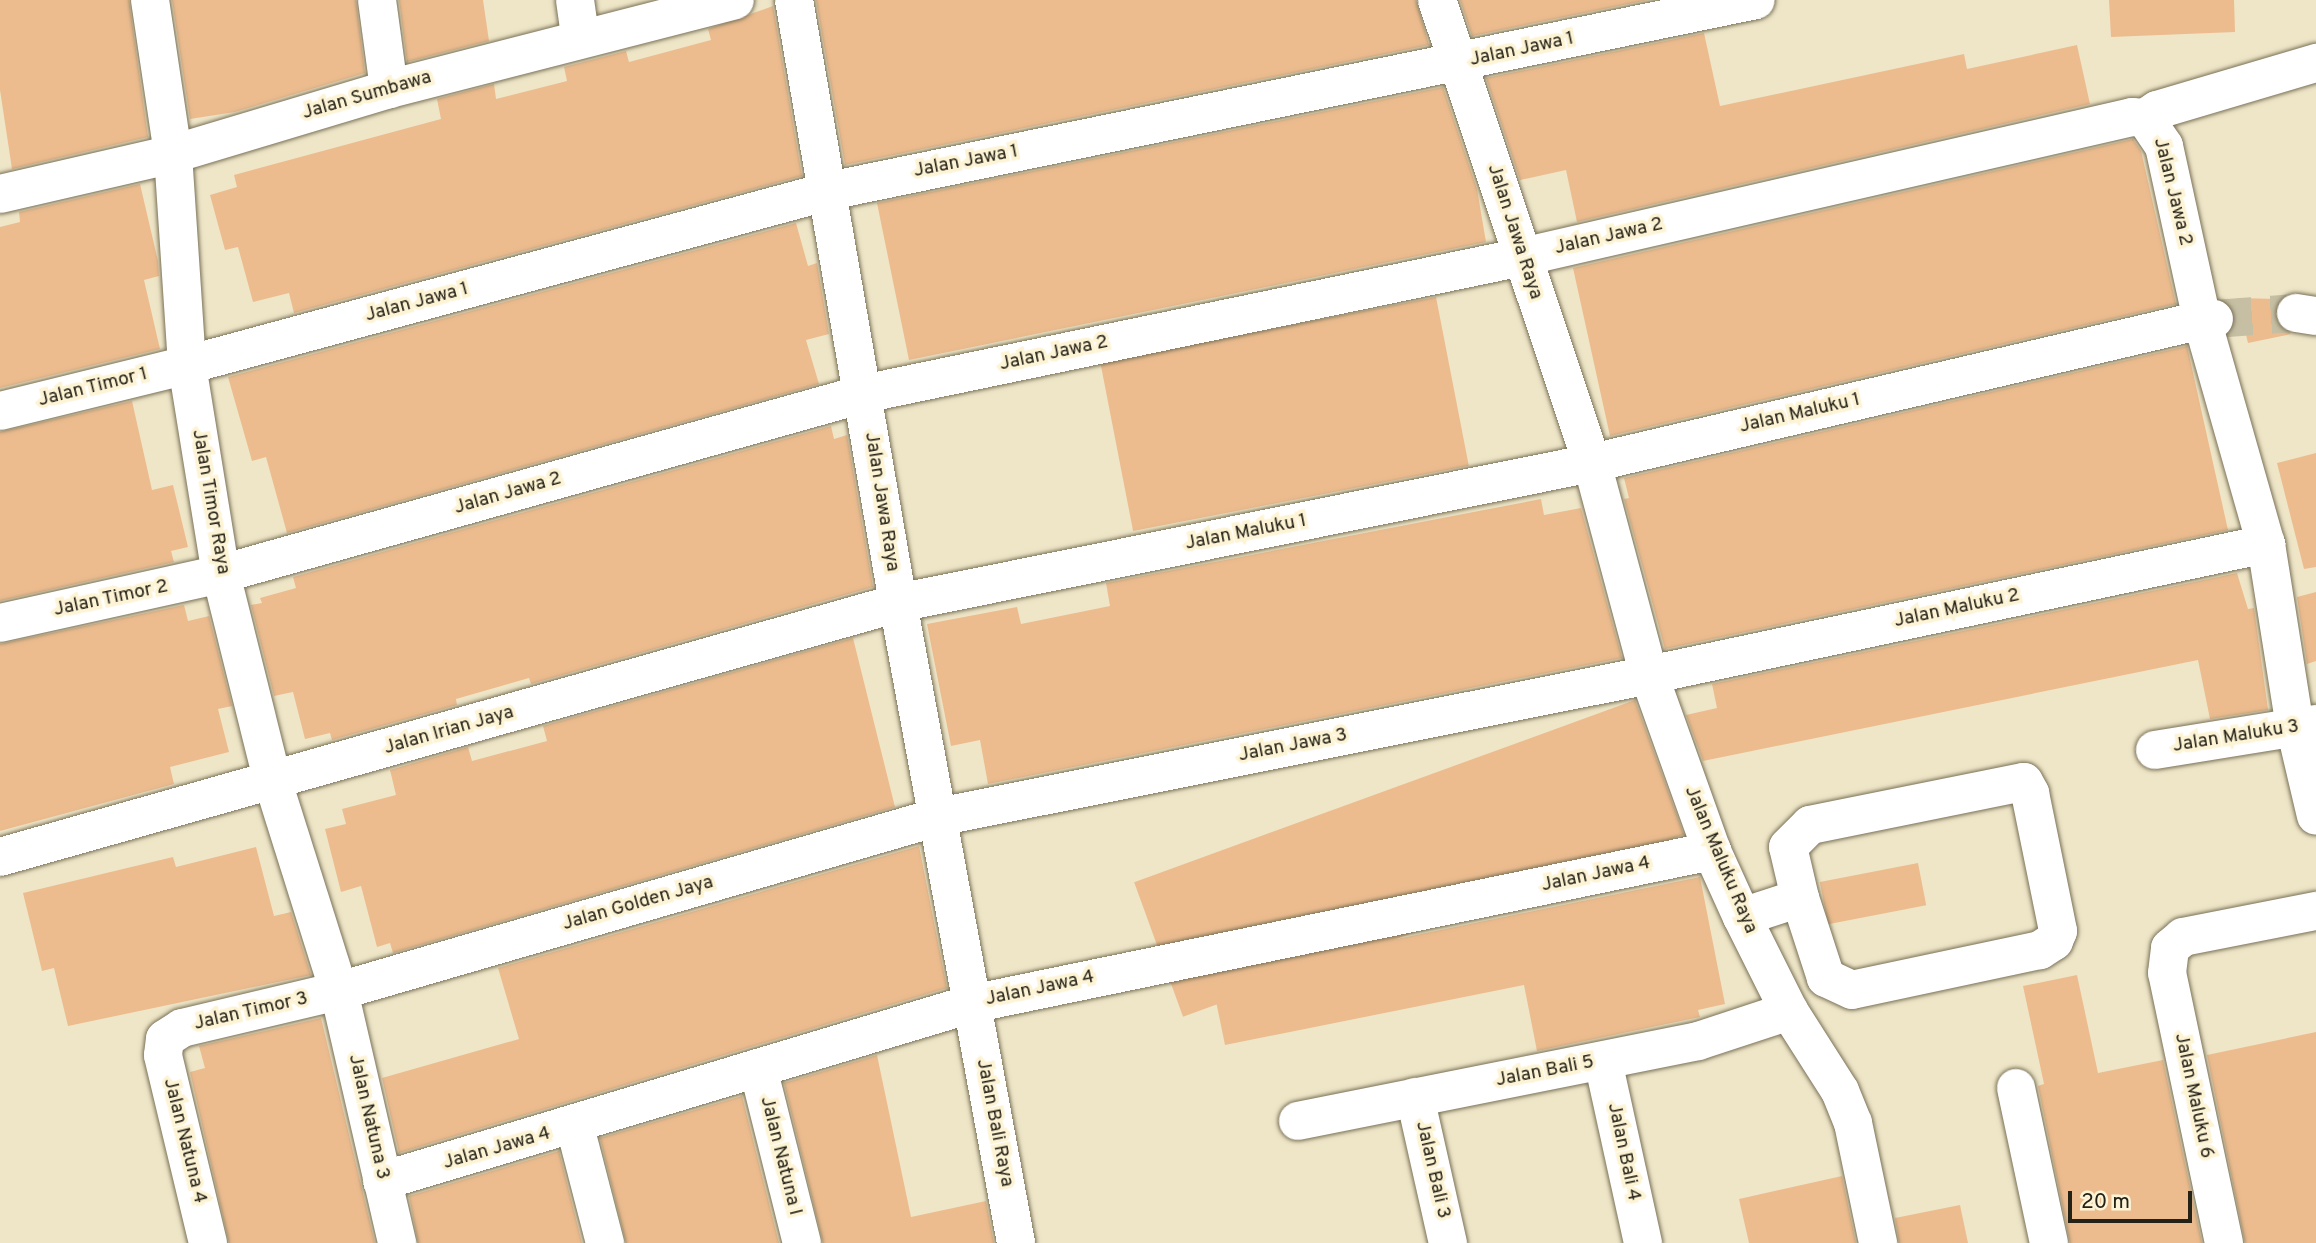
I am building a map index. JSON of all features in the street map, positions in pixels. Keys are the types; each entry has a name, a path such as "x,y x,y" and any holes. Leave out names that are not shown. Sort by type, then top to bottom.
{"street":[{"name":"Jalan Timor Raya","path":"150,0 173,154 187,365 221,574 273,782 339,991"},
{"path":"377,0 389,89"},
{"path":"575,0 580,37"},
{"name":"Jalan Sumbawa","path":"0,194 173,154 389,89 580,37 735,0"},
{"name":"Jalan Jawa Raya","path":"794,0 829,191 849,398 898,603 971,1004"},
{"name":"Jalan Jawa Raya","path":"1437,0 1592,463"},
{"name":"Jalan Jawa 1","path":"187,365 829,191 1756,1"},
{"path":"2145,118 2157,110 2316,63"},
{"name":"Jalan Jawa 2","path":"221,574 849,398 1521,257 2132,117 2145,118 2164,146 2208,320"},
{"path":"2208,320 2266,544 2305,725 2316,816"},
{"name":"Jalan Maluku 1","path":"898,603 1592,463 2208,320"},
{"name":"Jalan Timor 1","path":"0,411 187,365"},
{"name":"Jalan Maluku Raya","path":"1592,463 1648,675 1712,851 1789,1011 1840,1091 1853,1123 1878,1243"},
{"name":"Jalan Maluku 2","path":"1648,675 2266,544"},
{"name":"Jalan Timor 2","path":"0,623 221,574"},
{"name":"Jalan Irian Jaya","path":"0,857 273,782 898,603"},
{"name":"Jalan Jawa 3","path":"938,817 1648,675"},
{"name":"Jalan Maluku 3","path":"2155,750 2305,725"},
{"path":"2024,782 2030,793 2058,931 2054,940 2040,950 1852,990 1826,978 1800,898 1788,847 1810,825 2024,782"},
{"name":"Jalan Golden Jaya","path":"339,991 938,817"},
{"name":"Jalan Jawa 4","path":"382,1181 575,1126 971,1004 1712,851"},
{"path":"1742,917 1800,898"},
{"name":"Jalan Maluku 6","path":"2224,1243 2167,973 2169,948 2183,937 2316,911"},
{"name":"Jalan Timor 3","path":"165,1039 182,1028 339,991"},
{"name":"Jalan Natuna 3","path":"339,991 397,1243"},
{"name":"Jalan Bali Raya","path":"971,1004 1016,1243"},
{"name":"Jalan Bali 5","path":"1298,1121 1698,1041 1789,1011"},
{"name":"Jalan Natuna 4","path":"165,1039 163,1055 208,1243"},
{"name":"Jalan Bali 4","path":"1603,1061 1643,1243"},
{"name":"Jalan Natuna I","path":"758,1068 802,1243"},
{"path":"2016,1088 2049,1243"},
{"name":"Jalan Bali 3","path":"1415,1097 1448,1243"},
{"path":"575,1126 605,1243"}],"building":[{"path":"0,0 129,0 148,137 12,169 0,90"},
{"path":"172,0 356,0 365,73 235,112 190,119"},
{"path":"399,0 483,0 489,41 407,62"},
{"path":"816,0 1416,0 1429,45 845,165"},
{"path":"1460,0 1648,0 1472,36"},
{"path":"2109,0 2234,0 2235,32 2111,37"},
{"path":"773,6 802,176 294,313 289,293 253,302 238,247 225,250 210,195 237,187 234,175 441,119 437,99 494,84 496,99 567,81 564,67 626,51 629,62 711,40 708,29"},
{"path":"1704,33 1720,106 1964,54 1967,69 2077,45 2090,104 1577,222 1566,170 1520,180 1486,78"},
{"path":"1443,87 1477,189 1486,242 909,360 877,203"},
{"path":"2133,139 2141,151 2176,304 1610,436 1573,268"},
{"path":"140,184 158,261 159,276 144,280 160,349 0,388 0,227 20,222 19,212"},
{"path":"796,223 808,266 817,263 829,334 806,340 819,384 287,533 266,457 252,461 228,377"},
{"path":"1436,297 1469,466 1133,531 1100,362"},
{"path":"2237,298 2279,299 2275,320 2291,334 2248,343"},
{"path":"2187,346 2228,530 1665,649 1624,499 1629,498 1624,478"},
{"path":"132,401 152,490 173,485 188,547 171,551 174,562 0,601 0,432"},
{"path":"831,426 834,439 847,435 873,587 531,684 529,678 456,699 457,705 332,740 330,733 305,739 293,692 274,696 251,605 262,603 260,598 296,588 293,577"},
{"path":"2316,453 2316,567 2304,569 2277,463"},
{"path":"1541,499 1544,515 1581,508 1622,658 988,784 980,740 951,746 927,624 1017,607 1021,624 1110,606 1106,583"},
{"path":"2237,573 2248,609 2254,608 2268,710 2210,719 2198,660 1703,761 1686,715 1717,708 1712,684"},
{"path":"2316,592 2316,661 2307,664 2297,597"},
{"path":"184,605 188,621 209,616 232,706 218,709 229,752 170,767 174,784 0,831 0,644"},
{"path":"853,638 895,807 393,953 390,943 377,947 361,886 341,892 325,829 346,824 342,809 396,795 390,770 468,747 472,761 547,741 543,726"},
{"path":"1635,700 1684,834 1183,1017 1134,882"},
{"path":"919,846 947,988 399,1153 382,1078 519,1039 498,968"},
{"path":"256,847 274,916 291,912 311,975 68,1026 54,968 42,971 23,893 173,857 176,867"},
{"path":"1918,863 1926,905 1828,924 1820,882"},
{"path":"1700,877 1725,1004 1698,1010 1700,1017 1537,1051 1524,985 1225,1045 1211,977"},
{"path":"2077,975 2098,1073 2163,1060 2202,1243 2070,1243 2038,1086 2044,1084 2023,986"},
{"path":"321,1018 375,1243 229,1243 190,1072 205,1068 199,1046"},
{"path":"2316,1032 2316,1243 2245,1243 2207,1055"},
{"path":"877,1055 911,1217 986,1201 994,1243 823,1243 784,1083"},
{"path":"742,1096 779,1243 626,1243 600,1138"},
{"path":"559,1151 582,1243 418,1243 409,1196"},
{"path":"1842,1176 1856,1243 1749,1243 1739,1199"},
{"path":"1960,1205 1968,1243 1899,1243 1895,1218"}],"tunnel":[{"path":"2214,319 2296,313"}]}
